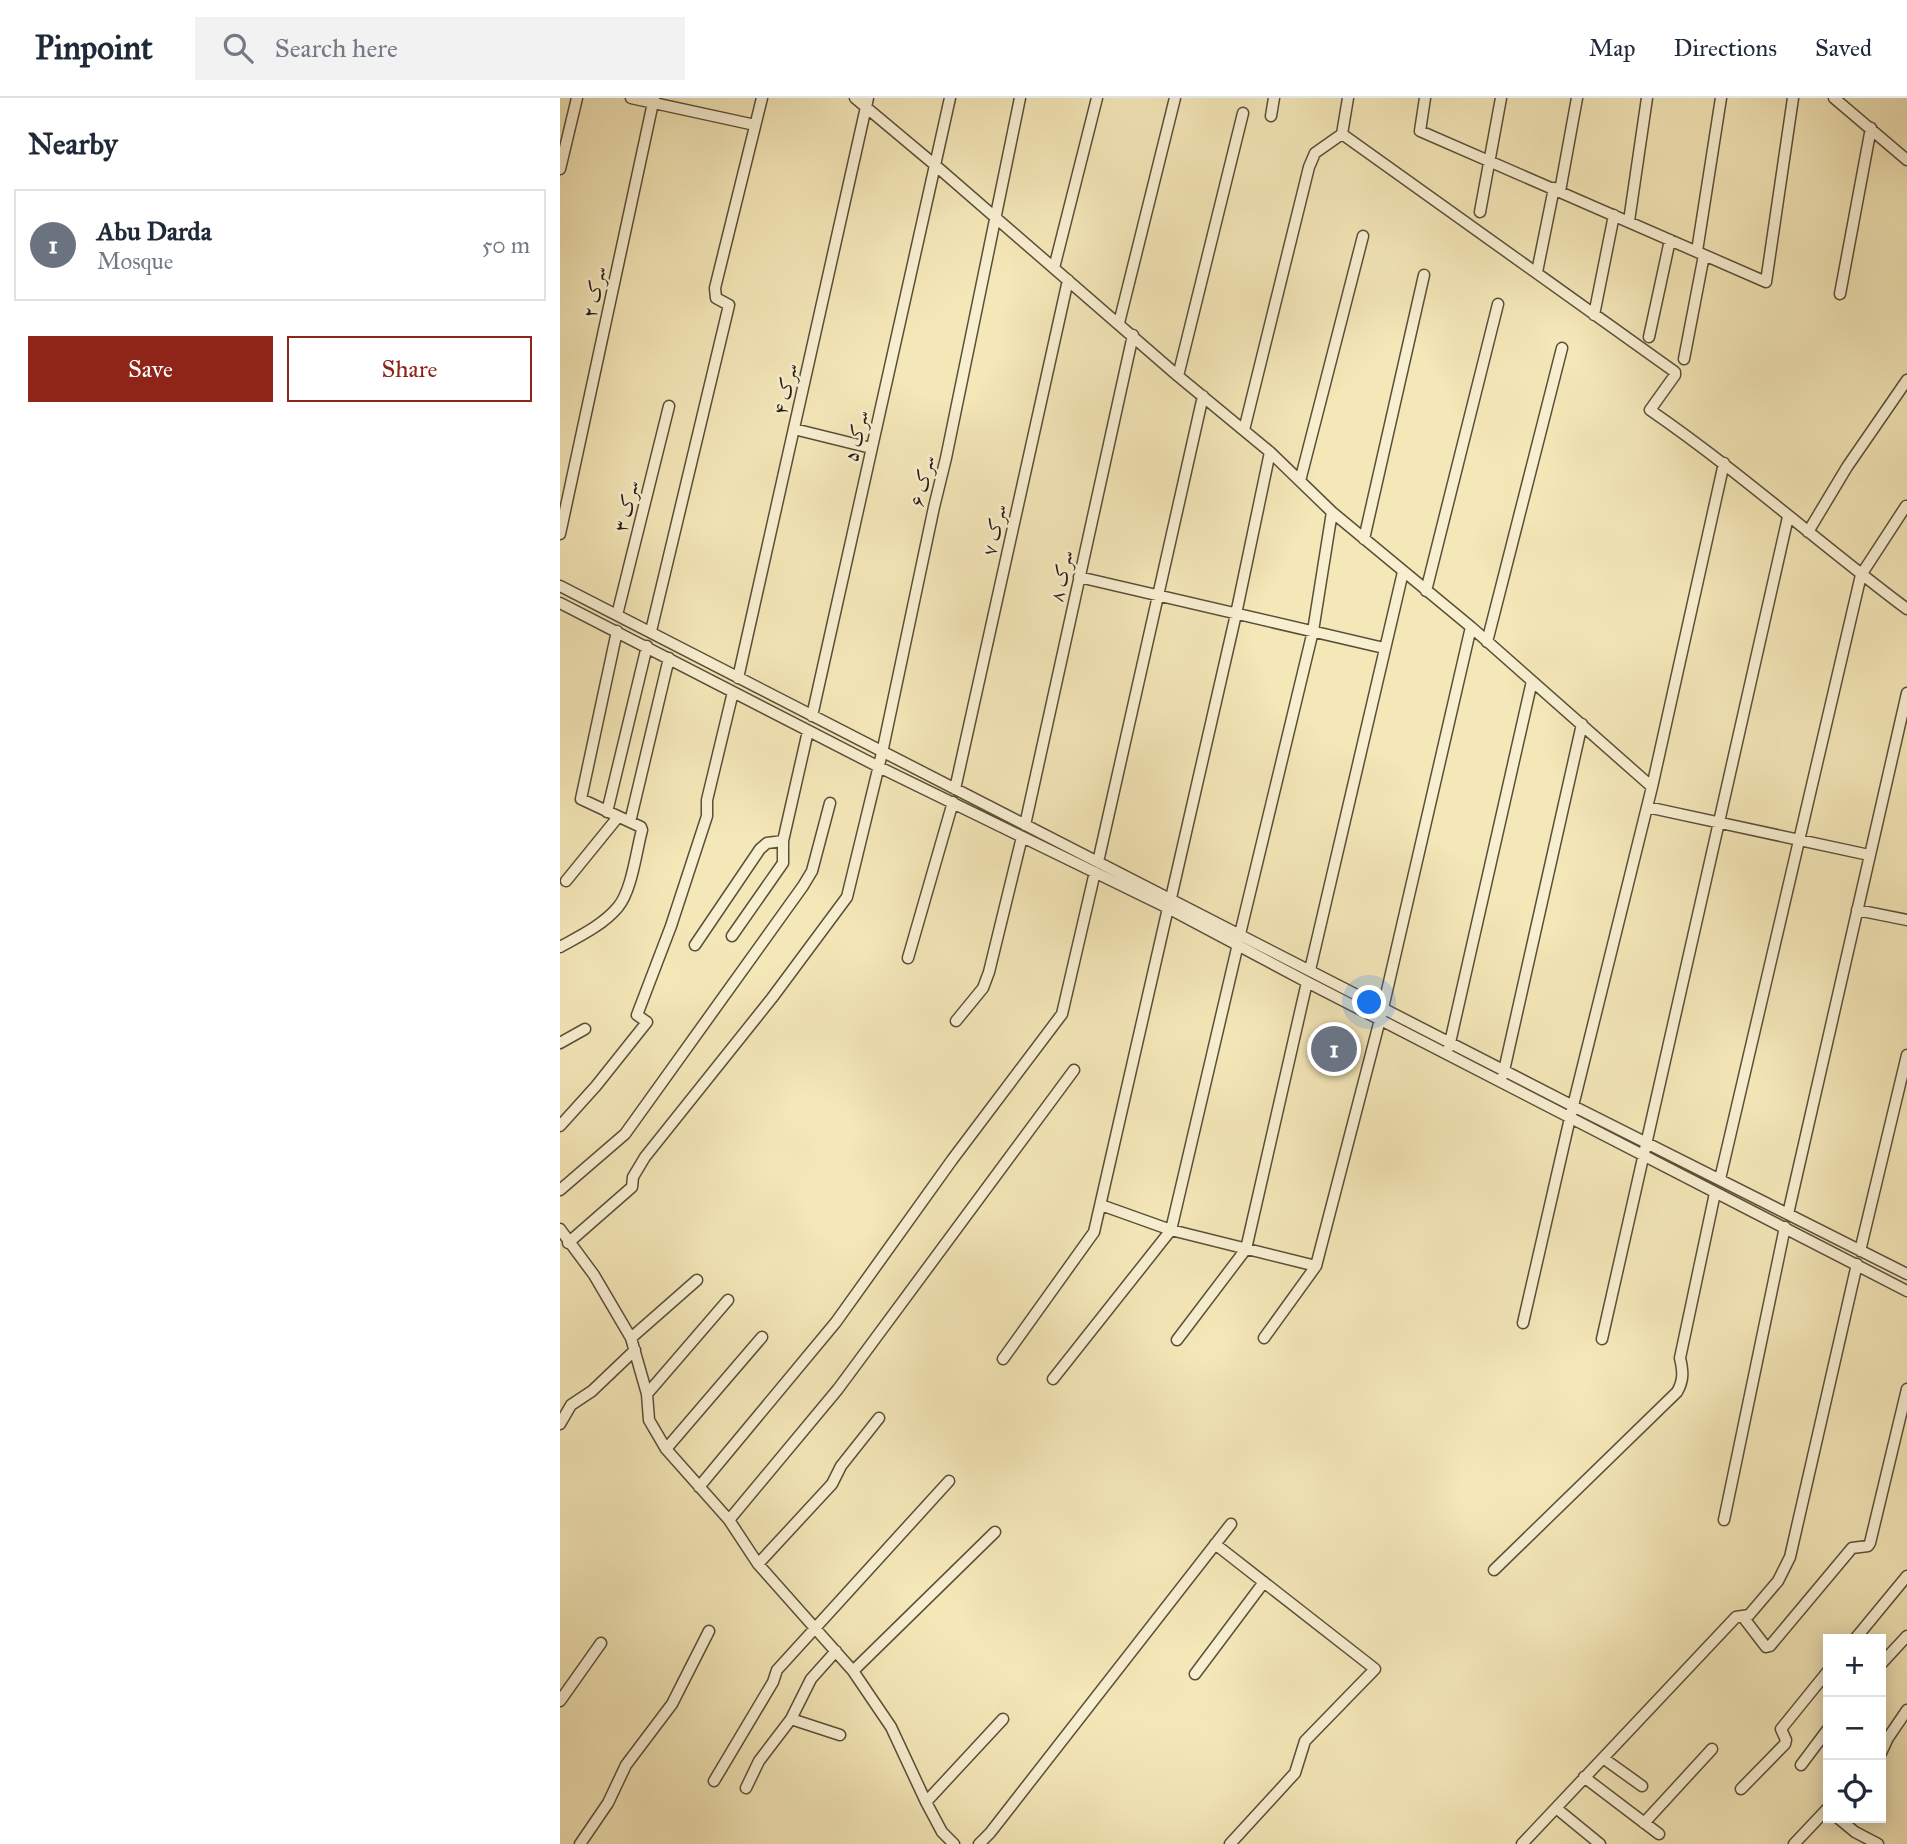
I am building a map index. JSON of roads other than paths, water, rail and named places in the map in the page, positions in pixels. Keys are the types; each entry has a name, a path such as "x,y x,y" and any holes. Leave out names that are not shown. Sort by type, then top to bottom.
{"street":[{"path":"631,98 653,100 755,125"},
{"path":"651,631 729,305 716,298 715,288 762,98"},
{"path":"855,98 867,103 1178,376 1270,452 1332,512 1471,627 1651,787"},
{"name":"سرک ۵","path":"812,716 950,98"},
{"name":"سرک ۶","path":"568,1243 632,1187 633,1177 645,1157 772,998 848,897 879,767 1020,98"},
{"path":"1054,268 1097,98"},
{"path":"1119,323 1175,98"},
{"path":"1271,116 1274,98"},
{"path":"1244,430 1309,167 1315,153 1342,134 1348,98"},
{"path":"1425,98 1420,131 1766,282 1793,98"},
{"path":"1480,212 1501,98"},
{"path":"1537,272 1577,98"},
{"path":"1629,222 1647,98"},
{"path":"1684,359 1721,98"},
{"path":"1833,98 1907,160"},
{"path":"560,169 574,99"},
{"name":"سرک ۲","path":"560,534 653,100"},
{"name":"سرک ۴","path":"738,678 867,103"},
{"path":"1178,376 1243,113"},
{"path":"1840,294 1871,128"},
{"path":"1342,134 1675,372 1650,410 1724,463 1788,517 1907,609"},
{"path":"1594,315 1614,215"},
{"path":"1300,481 1363,236"},
{"path":"1649,337 1670,240"},
{"path":"1364,539 1424,275"},
{"name":"سرک ۷","path":"955,789 1068,279"},
{"path":"1426,591 1498,304"},
{"name":"سرک ۸","path":"1024,825 1133,335"},
{"path":"1487,642 1562,348"},
{"path":"1808,532 1847,467 1907,380"},
{"path":"699,1487 836,1322 1062,1013 1160,596 1203,396"},
{"name":"سرک ۳","path":"617,615 668,406"},
{"path":"793,429 871,448"},
{"path":"1003,1359 1094,1232 1236,614 1270,452"},
{"path":"1523,1323 1573,1105 1647,807 1724,463"},
{"path":"1720,1180 1861,575 1906,506"},
{"path":"1053,1379 1171,1230 1313,631 1332,512"},
{"path":"1602,1339 1788,517"},
{"path":"1310,970 1403,572"},
{"path":"1079,577 1384,648"},
{"path":"560,586 1024,825 1097,867 1239,939 1310,970 1381,1013 1503,1076 1570,1118 1907,1291"},
{"path":"560,603 879,767 1022,837 1097,867"},
{"path":"1264,1338 1316,1266 1381,1013 1471,627"},
{"path":"560,947 595,927 617,909 622,901 642,830 641,827 581,799 617,631"},
{"path":"566,881 613,814 647,646"},
{"path":"630,822 669,658"},
{"path":"1449,1048 1532,681"},
{"path":"560,1126 647,1022 637,1016 671,926 707,816 707,800 733,692"},
{"path":"1787,1214 1907,693"},
{"path":"1503,1076 1582,724"},
{"path":"732,936 783,863 783,841 808,731"},
{"path":"908,958 953,802"},
{"path":"560,1190 625,1134 803,886 812,871 830,803"},
{"path":"1647,807 1869,855"},
{"path":"956,1021 983,988 989,972 1022,837"},
{"path":"695,945 760,849 767,843 783,841"},
{"path":"1857,909 1907,920"},
{"path":"1239,939 1307,982 1381,1013"},
{"path":"1177,1340 1246,1249 1307,982"},
{"path":"560,1043 585,1029"},
{"path":"1860,1251 1907,1055"},
{"path":"729,1520 838,1389 1074,1070"},
{"path":"1503,1076 1573,1105 1907,1273"},
{"path":"1494,1570 1667,1401 1682,1383 1680,1358 1715,1193"},
{"path":"1101,1205 1171,1230 1316,1266"},
{"path":"1724,1520 1784,1227"},
{"path":"560,1229 594,1275 631,1338 647,1394 649,1420 666,1450 729,1520 758,1564 853,1671 891,1727 942,1832 954,1844"},
{"path":"1522,1844 1736,1617 1749,1615 1778,1581 1790,1557 1857,1264"},
{"path":"631,1338 697,1280"},
{"path":"647,1394 728,1300"},
{"path":"666,1450 762,1337"},
{"path":"560,1424 571,1405 592,1391 635,1350"},
{"path":"1743,1617 1766,1647 1770,1646 1852,1548 1868,1546 1907,1389"},
{"path":"758,1564 832,1484 841,1466 879,1418"},
{"path":"713,1781 773,1682 777,1670 949,1481"},
{"path":"979,1844 1231,1524"},
{"path":"853,1671 995,1532"},
{"path":"1215,1544 1376,1669 1305,1741 1295,1773 1230,1844"},
{"path":"1858,1634 1907,1576"},
{"path":"1195,1674 1264,1582"},
{"path":"580,1844 608,1803 626,1766 672,1704 709,1631"},
{"path":"1886,1659 1907,1636"},
{"path":"560,1701 601,1643"},
{"path":"746,1787 759,1760 791,1719 811,1679 836,1651"},
{"path":"1741,1788 1785,1744 1783,1726 1823,1677"},
{"path":"1886,1745 1907,1710"},
{"path":"926,1802 1003,1718"},
{"path":"791,1719 840,1735"},
{"path":"1801,1765 1823,1735"},
{"path":"1644,1823 1712,1749"},
{"path":"1603,1758 1642,1786"},
{"path":"1584,1777 1659,1834"},
{"path":"1556,1808 1600,1844"},
{"path":"1794,1844 1823,1814"},
{"path":"1844,1823 1878,1844"}],"place":[{"name":"Abu Darda","path":"1334,1049"}]}
